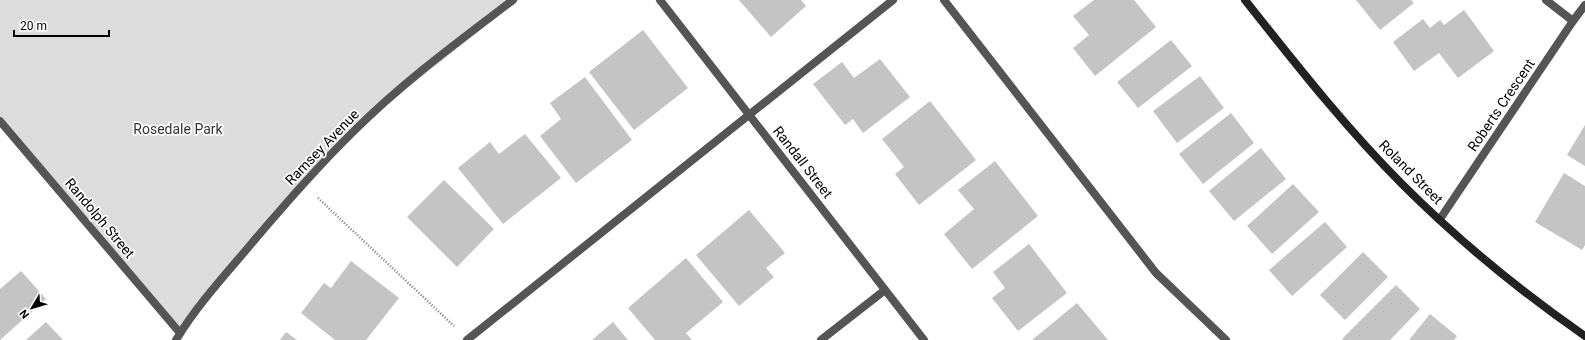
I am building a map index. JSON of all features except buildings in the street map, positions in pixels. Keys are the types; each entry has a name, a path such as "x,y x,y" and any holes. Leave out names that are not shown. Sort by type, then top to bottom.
{"street":[{"name":"Ramsey Avenue","path":"178,336 218,283 303,184 355,130 399,90 450,48 513,0"},
{"name":"Randall Street","path":"660,0 924,340"},
{"path":"467,339 893,0"},
{"path":"944,0 1156,273 1226,340"},
{"name":"Roland Street","path":"1245,0 1300,70 1402,183 1501,273 1548,311 1585,336"},
{"path":"1546,0 1573,21"},
{"name":"Roberts Crescent","path":"1440,219 1573,21 1585,6"},
{"name":"Randolph Street","path":"0,121 178,336"},
{"path":"821,340 885,290"}],"path":[{"path":"303,184 467,339"}],"green space":[{"name":"Rosedale Park","path":"0,0 518,0 355,130 303,184 180,333 0,121"}]}
